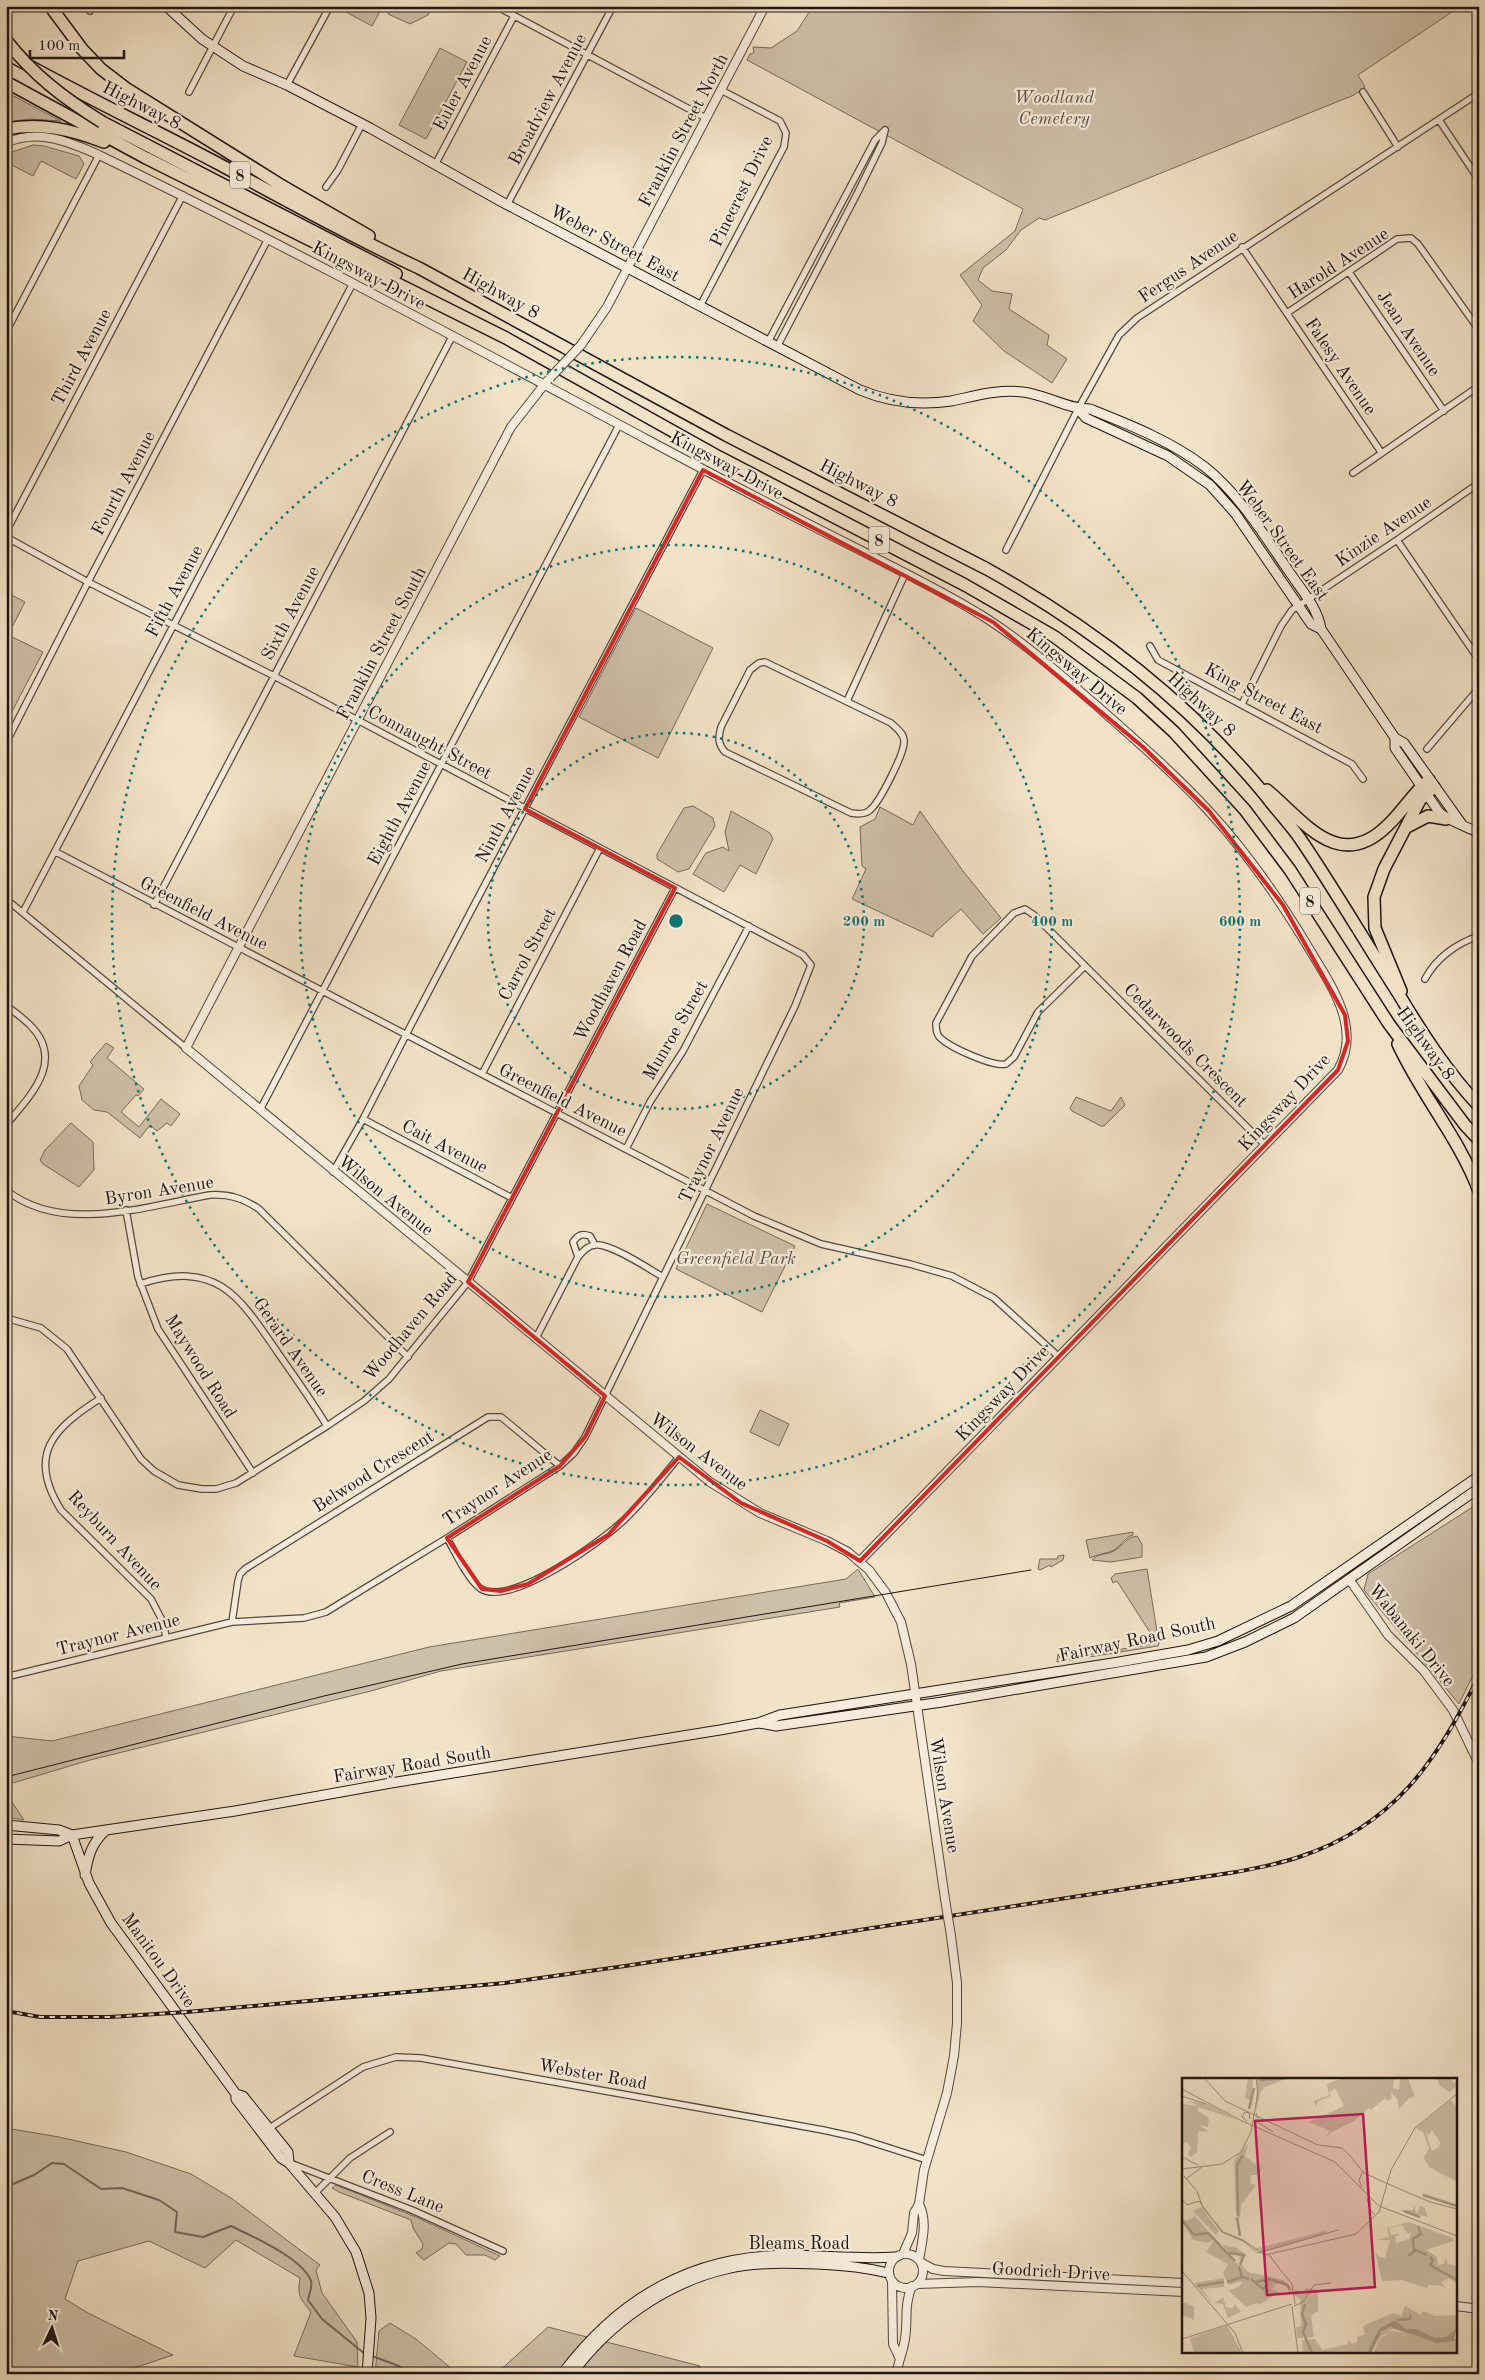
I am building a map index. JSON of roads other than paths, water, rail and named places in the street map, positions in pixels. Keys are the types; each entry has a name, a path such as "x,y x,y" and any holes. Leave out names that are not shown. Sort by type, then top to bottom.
{"highway":[{"path":"50,6 82,49 101,69 127,89 419,268"},
{"path":"6,40 22,60 46,83 74,105 102,122 403,278 506,338"},
{"path":"6,52 61,84"},
{"path":"6,60 61,84"},
{"path":"6,82 146,158"},
{"name":"Highway 8","path":"61,84 154,130 377,249 419,268 726,435 1025,590 1095,636 1151,680 1202,724 1247,773 1300,839 1406,1007 1462,1088 1479,1106"},
{"path":"6,129 42,125 62,128 146,158"},
{"name":"Highway 8","path":"146,158 506,338 719,457 966,585 1055,637 1137,698 1174,732 1210,770 1272,845 1389,1024 1465,1125 1479,1140"},
{"path":"1247,773 1318,836 1344,845 1356,844 1376,835 1388,826 1427,787"},
{"path":"1406,1007 1399,983 1376,928 1373,906 1380,880 1427,787"},
{"path":"1406,828 1428,816 1446,819"},
{"path":"1389,1024 1412,1074 1466,1159 1479,1191"}],"main road":[{"name":"Weber Street East","path":"166,6 181,22 212,47 243,66 288,86 362,124 507,205 860,390 897,401 936,403 1002,391 1024,392 1078,409 1090,409 1146,433 1189,456 1205,467 1239,502 1320,618 1321,629 1395,738 1404,743 1427,787"},
{"name":"Weber Street East","path":"1078,409 1086,418 1168,456 1210,485 1235,513 1311,624 1321,629"},
{"path":"1427,787 1446,819 1461,823 1479,833"},
{"path":"1427,787 1461,823"},
{"name":"Fairway Road South","path":"72,1835 235,1811 758,1723 780,1715 1188,1650 1218,1641 1291,1606 1479,1476"},
{"name":"Fairway Road South","path":"758,1723 776,1726 1206,1657 1280,1626 1479,1488"},
{"path":"6,1825 59,1830 72,1835"},
{"path":"85,1875 90,1851 95,1841 105,1831"},
{"path":"6,1840 59,1841 72,1835"},
{"name":"Manitou Drive","path":"72,1835 85,1875 97,1900 120,1936 236,2094 236,2099 260,2133 315,2193 347,2235 358,2258 369,2293 371,2330 367,2373"},
{"name":"Manitou Drive","path":"236,2094 243,2096 288,2152 289,2163"},
{"name":"Bleams Road","path":"562,2374 578,2352 630,2303 658,2287 708,2266 767,2256 866,2259 899,2256"},
{"name":"Bleams Road","path":"572,2374 603,2338 659,2296 695,2279 726,2269 767,2263 800,2263 850,2266 890,2278"}],"street":[{"path":"189,92 234,6"},
{"path":"288,86 330,6"},
{"path":"496,6 706,118"},
{"name":"Broadview Avenue","path":"507,205 613,6"},
{"path":"666,6 673,6"},
{"name":"Franklin Street North","path":"628,268 765,6"},
{"name":"Euler Avenue","path":"435,164 514,16"},
{"name":"Pinecrest Drive","path":"700,306 784,147 786,133 780,121 721,90"},
{"path":"1363,92 1398,147"},
{"name":"Fergus Avenue","path":"1006,550 1078,409 1119,335 1137,318 1242,247 1398,147 1479,92"},
{"path":"1439,120 1479,180"},
{"path":"326,187 338,170 362,124"},
{"path":"768,342 875,140 885,130 882,143 852,205 777,347"},
{"name":"Kingsway Drive","path":"6,143 27,136 54,138 71,142 99,154 547,381 619,425 993,622 1136,741 1209,811 1238,845 1282,905 1324,974 1345,1015 1348,1041 1346,1052 1338,1070 860,1561"},
{"path":"6,332 99,154"},
{"name":"Third Avenue","path":"6,532 183,195"},
{"path":"843,200 852,205"},
{"name":"Harold Avenue","path":"1287,313 1398,239 1411,238 1418,244 1479,330"},
{"name":"Fourth Avenue","path":"6,743 88,582 268,239"},
{"name":"Falesy Avenue","path":"1242,247 1381,452"},
{"name":"Franklin Street South","path":"186,1048 511,426 547,381 581,345 600,319 628,268"},
{"name":"Jean Avenue","path":"1349,272 1444,411"},
{"path":"801,279 810,284"},
{"name":"Fifth Avenue","path":"23,912 353,284"},
{"name":"Sixth Avenue","path":"154,905 453,335"},
{"path":"1353,473 1479,386"},
{"name":"Eighth Avenue","path":"260,1110 619,425"},
{"name":"Ninth Avenue","path":"333,1172 363,1119 703,470"},
{"name":"Kinzie Avenue","path":"1242,704 1281,626 1298,606 1479,483"},
{"name":"Connaught Street","path":"6,537 88,582 274,676 749,926 803,955 810,962"},
{"path":"1397,540 1479,660"},
{"path":"847,701 905,574"},
{"name":"King Street East","path":"1150,646 1158,660 1352,764 1363,779"},
{"path":"759,663 772,664 847,701 891,723 902,733 904,741 903,751 876,804 864,813 851,813 725,752 719,743 718,736 721,727 750,670 759,663"},
{"path":"1427,749 1479,688"},
{"name":"Carrol Street","path":"482,1074 600,848"},
{"name":"Greenfield Avenue","path":"56,852 705,1192 794,1235 821,1244 910,1264 952,1276 994,1298 1058,1356"},
{"name":"Woodhaven Road","path":"6,1318 29,1323 55,1337 67,1349 142,1459 168,1481 189,1487 216,1489 236,1483 327,1426 370,1396 389,1379 468,1282 675,888"},
{"name":"Wilson Avenue","path":"6,899 333,1172 710,1482 741,1502 776,1520 827,1540 848,1552 860,1561 884,1589 901,1622 911,1664 957,1983 957,2023 954,2056 947,2093 927,2160 919,2204 914,2213 912,2233 899,2256 889,2266 890,2278"},
{"name":"Cedarwoods Crescent","path":"1086,966 1038,1012 1014,1057 1006,1064 993,1064 948,1043 938,1034 936,1023 972,956 1020,910 1025,909 1034,915 1086,966 1265,1145"},
{"name":"Munroe Street","path":"626,1149 650,1102 683,1051 749,926"},
{"path":"1425,979 1430,970 1452,949 1479,936"},
{"name":"Traynor Avenue","path":"6,1677 232,1622 304,1618 326,1612 560,1466 585,1437 795,1006 810,970 810,962"},
{"path":"6,1005 31,1026 43,1044 45,1071 34,1092 6,1125"},
{"name":"Cait Avenue","path":"363,1119 512,1198"},
{"name":"Byron Avenue","path":"6,1190 48,1212 88,1216 222,1194 248,1201 259,1209 408,1357"},
{"name":"Maywood Road","path":"126,1210 132,1251 140,1284 158,1330 253,1473"},
{"path":"578,1257 573,1242 578,1235 590,1236 595,1245"},
{"path":"536,1338 578,1257 588,1248 595,1245 611,1249 663,1277"},
{"name":"Gerard Avenue","path":"140,1284 164,1278 194,1277 216,1284 234,1294 261,1328 327,1426"},
{"name":"Reyburn Avenue","path":"102,1398 74,1415 56,1434 47,1455 46,1479 51,1493 61,1510 151,1599 161,1617 166,1637"},
{"name":"Belwood Crescent","path":"232,1622 238,1580 240,1574 245,1569 488,1417 501,1417 560,1466"},
{"path":"447,1538 474,1582 482,1589 501,1591 528,1584 608,1535 654,1488 679,1457"},
{"name":"Wabanaki Drive","path":"1349,1579 1383,1629 1424,1671 1453,1710 1479,1764"},
{"name":"Webster Road","path":"268,2129 363,2067 396,2057 421,2058 823,2130 855,2137 927,2160"},
{"path":"315,2193 350,2158 390,2132"},
{"name":"Cress Lane","path":"289,2163 464,2232 503,2251"},
{"path":"897,2374 899,2357 904,2344 906,2298 923,2274 920,2261 924,2213 919,2204"},
{"path":"899,2256 912,2254 920,2261"},
{"name":"Goodrich Drive","path":"920,2261 933,2269 944,2271 1182,2283"},
{"path":"890,2278 901,2287 914,2285"},
{"path":"890,2278 893,2344 899,2357"},
{"name":"Goodrich Drive","path":"914,2285 978,2282 1182,2292"},
{"path":"1458,2306 1479,2309"}],"waterway":[{"path":"6,2187 34,2175 52,2163 64,2164 101,2189 122,2188 159,2200 177,2212 175,2232 203,2237 231,2226 276,2249 298,2264 311,2281 308,2300 322,2319 365,2354"},
{"path":"372,2356 399,2366 408,2374"}],"tram line":[{"path":"6,1777 324,1696 462,1664 1031,1570"}],"railway":[{"path":"6,2011 40,2017 110,2017 187,2012 505,1983 1268,1866 1299,1857 1332,1844 1361,1827 1387,1808 1429,1762 1447,1735 1479,1675"}],"park label":[{"name":"Woodland Cemetery","path":"1054,107"},
{"name":"Greenfield Park","path":"736,1258"}]}
